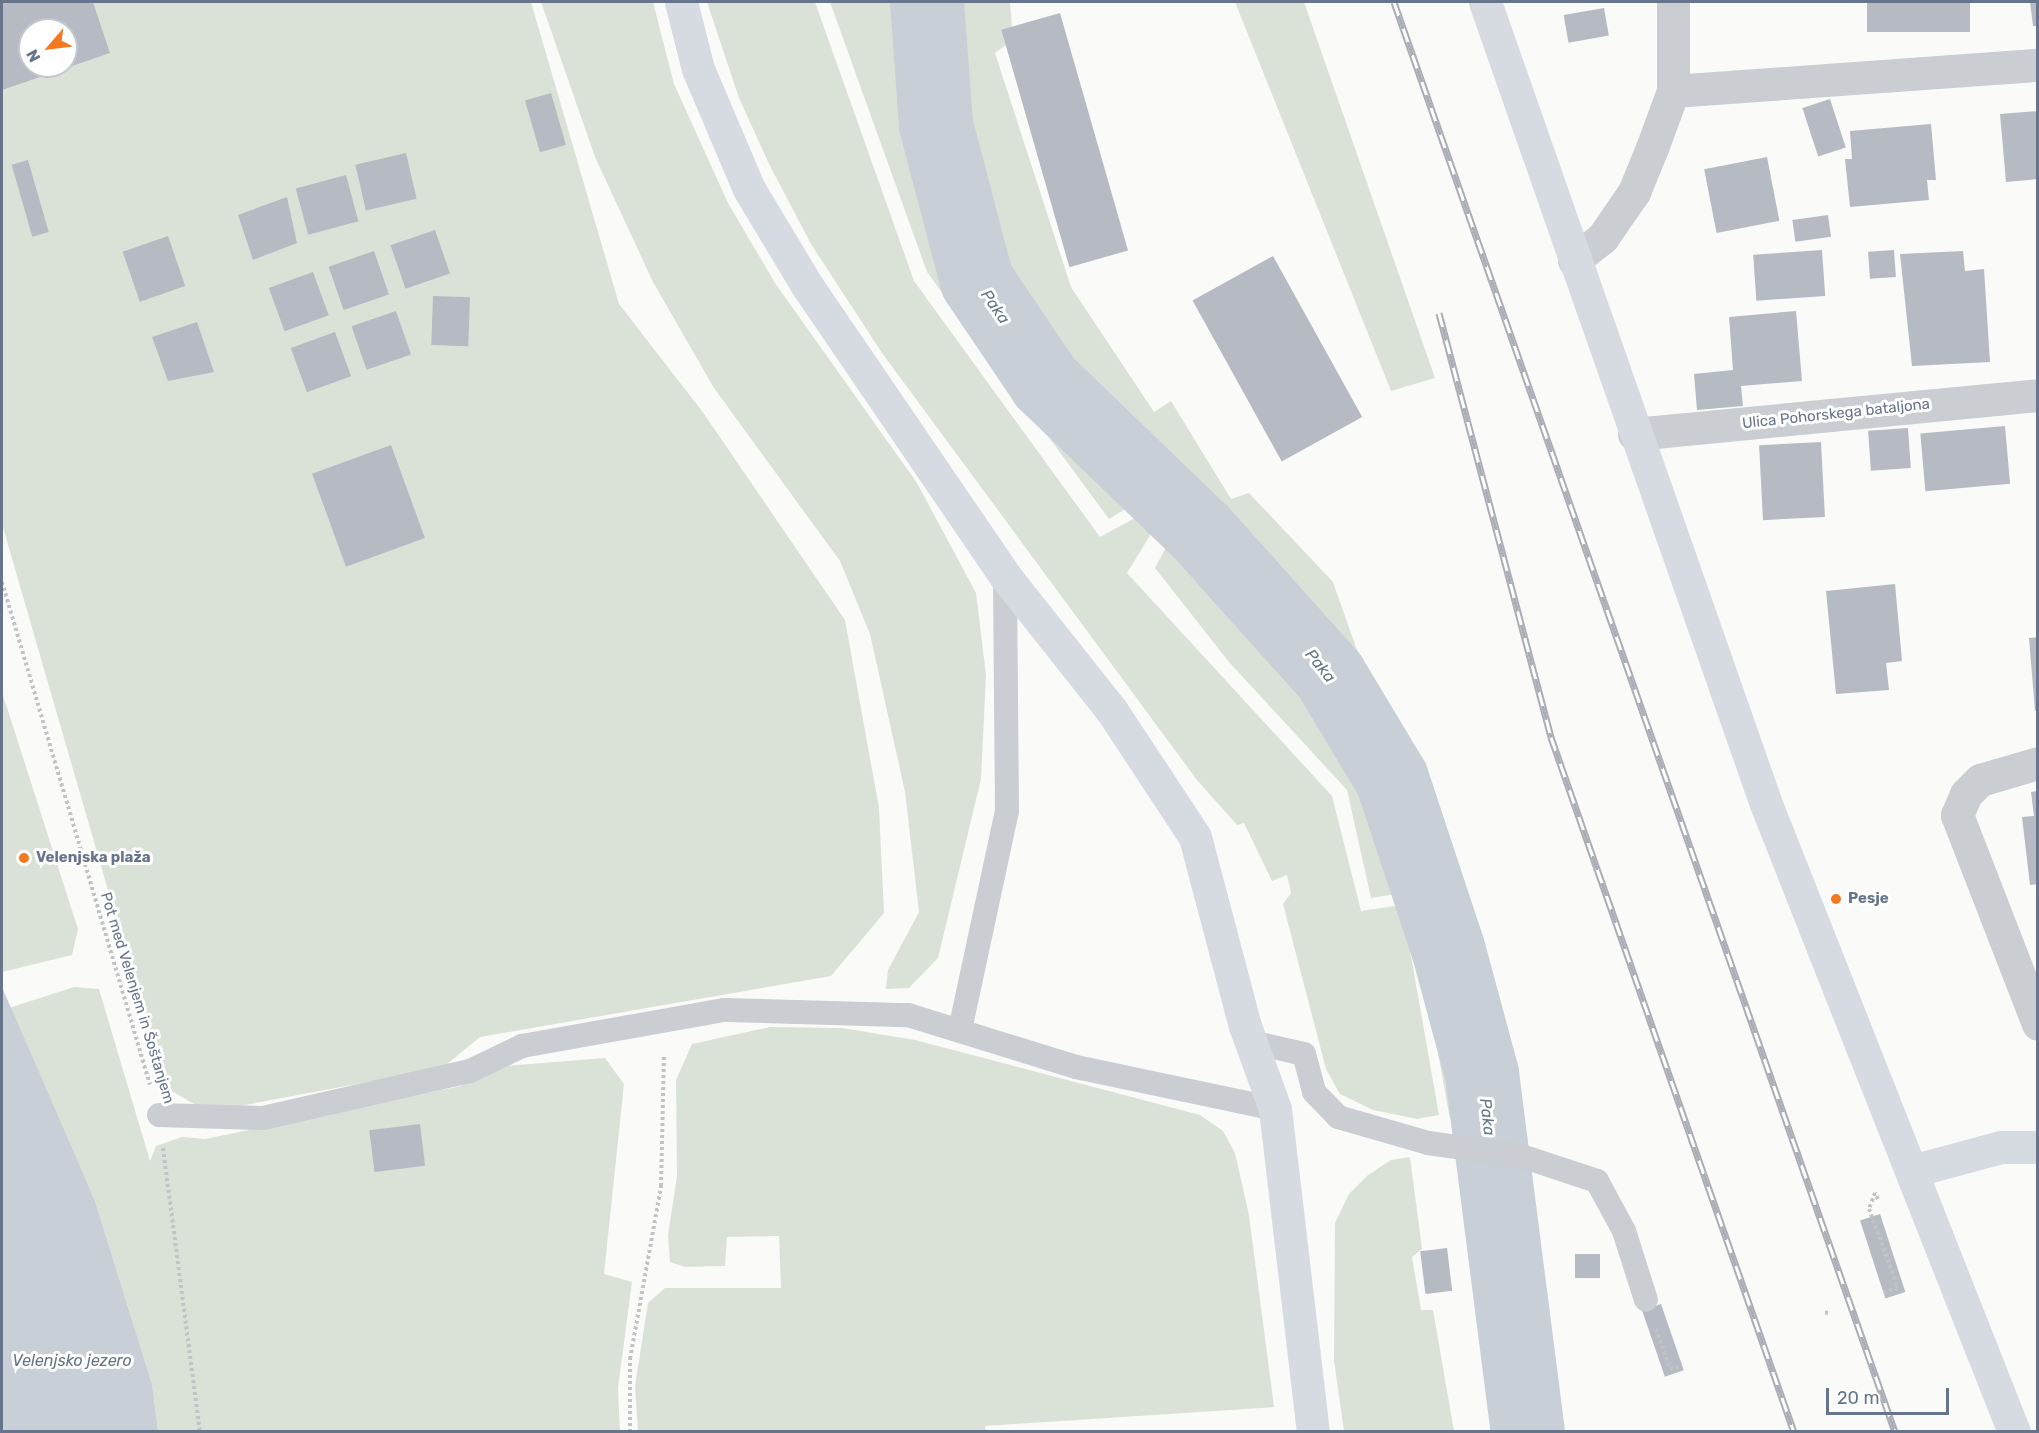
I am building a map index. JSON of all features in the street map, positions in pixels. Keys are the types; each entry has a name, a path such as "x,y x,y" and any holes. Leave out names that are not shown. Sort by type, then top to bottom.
{"street":[{"path":"681,2 698,69 749,189 808,286 1005,576 1112,711 1195,837 1251,1042 1275,1109 1313,1431"},
{"path":"1485,2 1634,434 1767,804 2014,1431"},
{"path":"1574,260 1604,237 1634,192 1673,92 1673,2"},
{"path":"1673,92 2037,65"},
{"name":"Ulica Pohorskega bataljona","path":"1634,434 2037,395"},
{"path":"2037,763 1980,780 1966,794 1957,815 2037,1024"},
{"path":"1912,1171 2001,1147 2037,1147"}],"lane":[{"path":"960,1030 1007,811 1005,576"},
{"path":"159,1115 263,1118 470,1071 522,1046 724,1010 908,1015 1076,1067 1275,1109"},
{"path":"1251,1042 1304,1054 1314,1092 1338,1117 1428,1143 1521,1156 1597,1181 1624,1231 1646,1300"}],"path":[{"name":"Pot med Velenjem in Šoštanjem","path":"2,582 159,1115 200,1431"},
{"path":"630,1431 630,1359 661,1186 665,1022"},
{"path":"1869,1209 1898,1288 1882,1293"},
{"path":"1646,1300 1670,1369 1678,1366"}],"shaded area":[{"path":"92,2 531,2 619,304 702,411 845,620 879,808 884,913 831,976 480,1037 442,1068 234,1107 194,1104 165,1087 2,524 2,70 18,63 18,78 78,78 78,51 100,23"},
{"path":"541,2 653,2 674,84 728,203 775,283 917,483 976,593 986,675 981,779 938,958 909,988 886,989 888,970 919,912 905,792 870,634 840,561 714,388 653,282 595,157"},
{"path":"707,2 815,2 914,281 1100,537 1137,517 1151,534 1127,573 1332,796 1361,911 1395,906 1405,922 1439,1115 1417,1119 1373,1110 1340,1094 1326,1069 1283,904 1291,893 1287,875 1272,881 1244,823 1237,825 1197,780 882,353 811,244 769,164 739,98"},
{"path":"830,2 907,2 915,125 943,239 1010,369 1037,404 1143,498 1109,519 927,272"},
{"path":"951,2 1010,2 1013,40 995,53 1071,287 1154,412 1171,401 1231,499 1249,493 1333,582 1370,687 1265,573 1087,400 1040,333 1003,259 964,138 951,62"},
{"path":"1235,2 1304,2 1435,378 1391,391"},
{"path":"1172,536 1230,587 1340,719 1382,799 1467,1057 1470,1123 1450,1119 1409,892 1371,898 1347,790 1229,662 1155,568"},
{"path":"2,692 78,929 72,955 2,972"},
{"path":"74,987 99,989 150,1161 156,1146 182,1137 205,1139 461,1086 478,1068 605,1058 624,1084 604,1274 632,1282 618,1388 620,1431 158,1431 152,1384 95,1201 9,1008"},
{"path":"770,1027 842,1028 915,1040 1200,1115 1223,1131 1235,1153 1249,1215 1274,1407 985,1426 986,1432 638,1431 635,1386 648,1303 665,1288 781,1288 779,1236 727,1237 725,1266 685,1267 670,1262 668,1235 677,1176 676,1080 692,1044"},
{"path":"1410,1157 1422,1249 1412,1257 1421,1310 1433,1310 1454,1431 1344,1431 1334,1361 1335,1223 1349,1194 1368,1175 1391,1160"}],"water":[{"name":"Velenjsko jezero","path":"2,987 95,1201 152,1384 158,1431 2,1431"}],"building":[{"path":"2,2 93,2 110,53 78,64 78,18 18,18 18,78 37,78 2,90"},
{"path":"1867,2 1970,2 1970,32 1867,32"},
{"path":"2030,2 2038,2 2038,26 2033,26"},
{"path":"1604,8 1609,36 1568,43 1564,15"},
{"path":"1060,13 1128,250 1069,267 1001,30"},
{"path":"551,93 566,145 540,152 525,100"},
{"path":"1830,99 1846,148 1818,156 1802,108"},
{"path":"2038,111 2038,179 2006,182 2000,114"},
{"path":"1931,124 1936,180 1927,180 1929,200 1850,207 1845,159 1852,159 1850,131"},
{"path":"406,153 417,199 366,210 355,165"},
{"path":"1767,157 1779,221 1717,233 1704,169"},
{"path":"28,160 49,232 32,237 12,165"},
{"path":"346,175 358,221 308,235 296,188"},
{"path":"287,197 297,243 253,260 238,215"},
{"path":"1828,215 1831,237 1795,242 1792,220"},
{"path":"435,230 450,273 406,289 391,245"},
{"path":"168,236 185,286 140,302 123,252"},
{"path":"1822,250 1825,296 1756,301 1753,255"},
{"path":"1894,250 1896,277 1870,279 1868,252"},
{"path":"374,251 389,294 344,310 329,267"},
{"path":"1963,251 1965,271 1984,269 1990,362 1912,366 1900,254"},
{"path":"1273,256 1362,417 1282,462 1193,301"},
{"path":"313,272 329,315 285,331 269,288"},
{"path":"433,296 470,297 468,346 431,345"},
{"path":"396,311 411,354 367,370 352,326"},
{"path":"1796,311 1802,381 1741,386 1743,406 1697,410 1694,374 1733,370 1729,317"},
{"path":"197,322 214,372 168,381 152,337"},
{"path":"335,332 351,376 307,392 291,348"},
{"path":"2005,426 2010,484 1925,491 1920,433"},
{"path":"1908,428 1911,468 1871,471 1868,431"},
{"path":"1821,442 1825,517 1763,520 1759,445"},
{"path":"391,445 425,538 346,567 312,474"},
{"path":"1895,584 1902,661 1886,663 1889,690 1836,694 1826,591"},
{"path":"2038,637 2038,711 2035,711 2029,638"},
{"path":"2038,791 2038,884 2030,885 2022,817 2034,816 2031,792"},
{"path":"420,1124 425,1166 374,1172 369,1130"},
{"path":"1880,1214 1905,1292 1885,1298 1860,1220"},
{"path":"1447,1248 1452,1291 1425,1294 1420,1251"},
{"path":"1575,1254 1600,1254 1600,1278 1575,1278"},
{"path":"1661,1304 1684,1370 1665,1377 1642,1311"}],"waterway":[{"name":"Paka","path":"927,2 936,125 977,281 1045,382 1200,531 1330,676 1392,779 1448,948 1482,1074 1528,1432"}],"railway":[{"path":"1394,2 1895,1432"},
{"path":"1439,313 1551,737 1794,1432"}],"place":[{"name":"Velenjska plaža","path":"24,858"},
{"name":"Pesje","path":"1836,899"}]}
